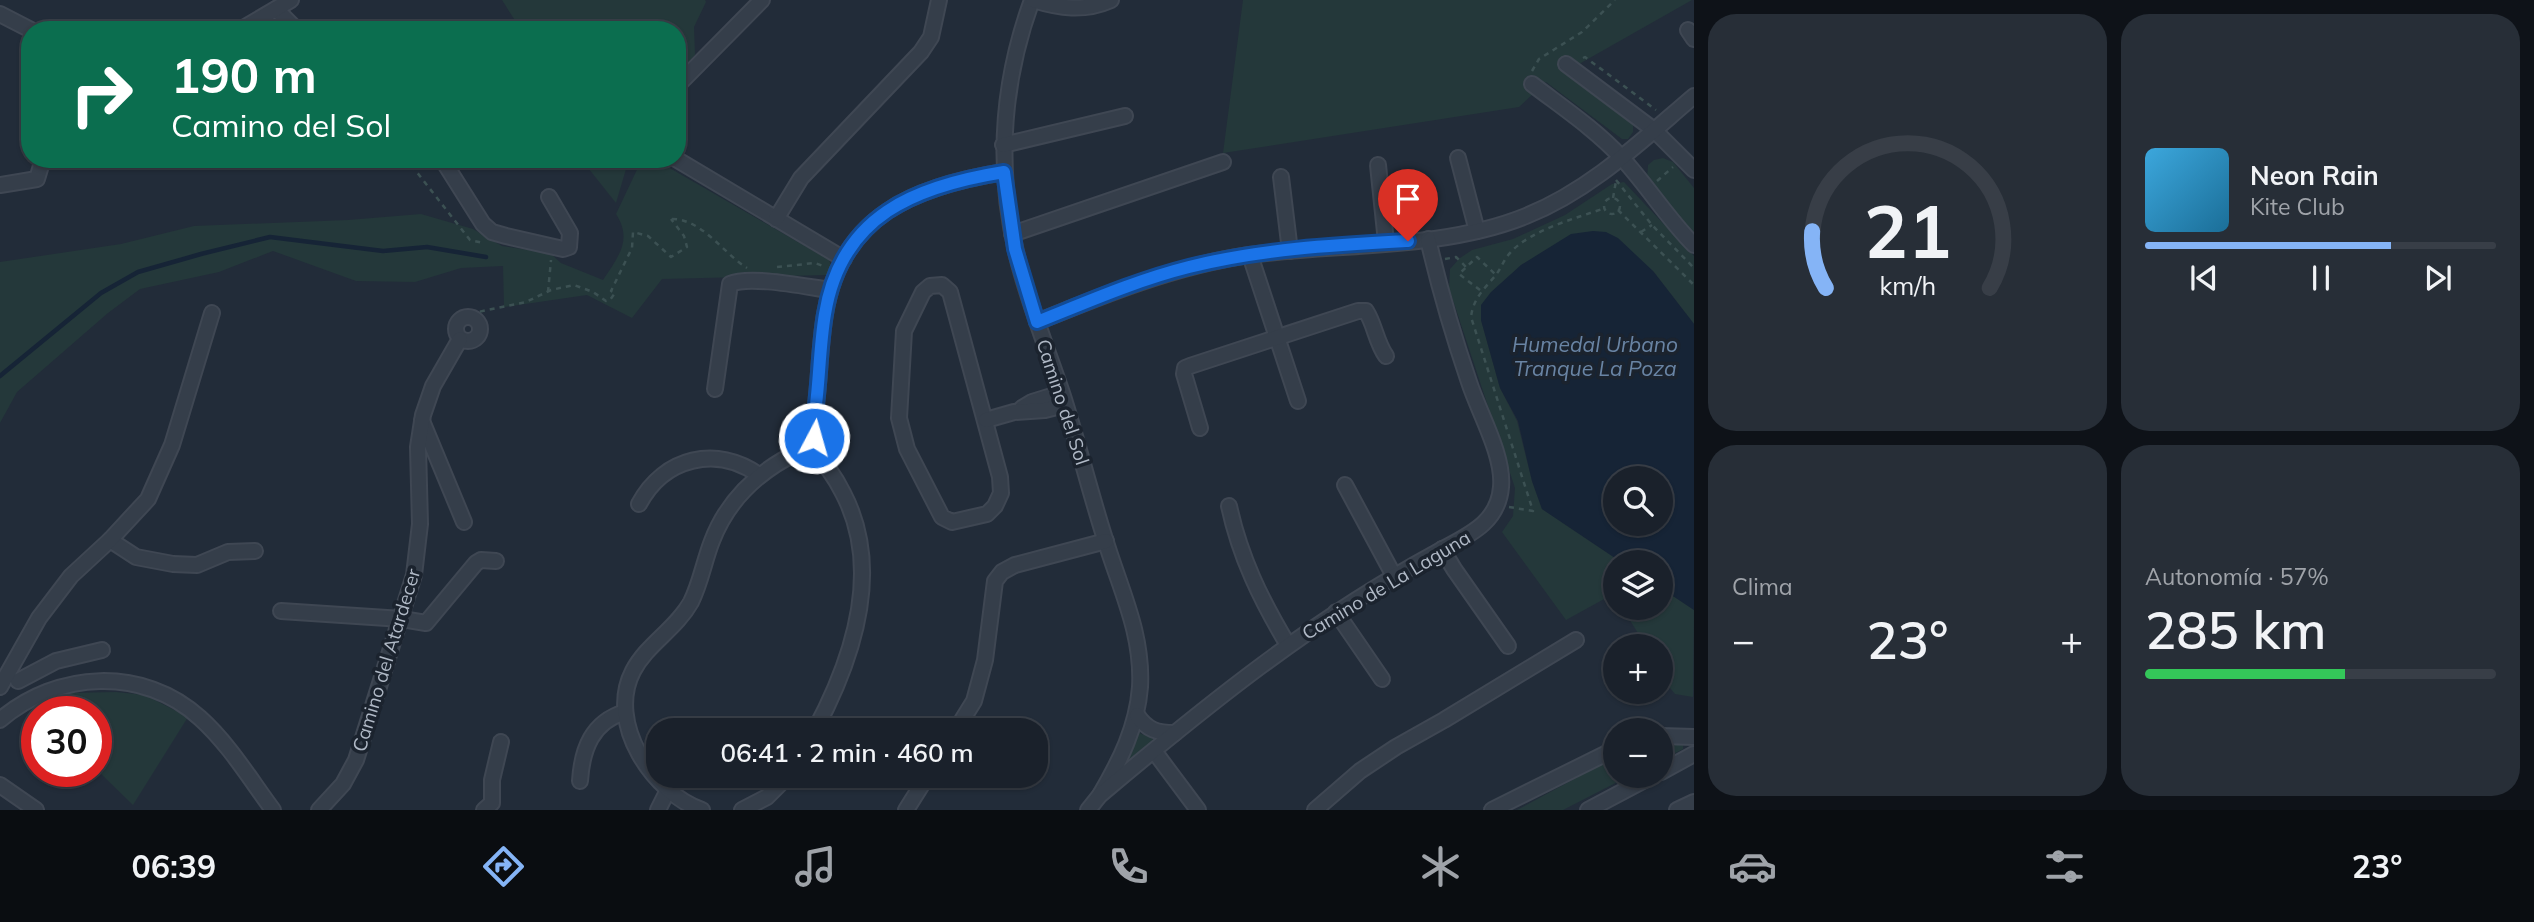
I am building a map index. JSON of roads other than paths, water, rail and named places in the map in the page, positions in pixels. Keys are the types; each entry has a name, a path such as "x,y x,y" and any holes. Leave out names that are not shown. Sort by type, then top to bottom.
{"street":[{"path":"255,21 291,0"},
{"path":"686,77 762,0"},
{"path":"776,219 801,178 921,52 931,37 939,0"},
{"path":"1032,0 1059,8 1078,8 1111,0"},
{"name":"Camino del Sol","path":"1032,0 1013,63 1003,145 1012,234 1037,322 1136,632 1140,669 1137,715 1123,752 1100,795"},
{"path":"276,9 289,21"},
{"path":"0,14 21,25"},
{"path":"1566,64 1654,130 1694,170"},
{"path":"1532,85 1589,128 1621,157 1694,245"},
{"path":"1037,322 1143,280 1190,267 1250,255 1428,239 1477,231 1541,209 1612,175 1621,157 1694,96"},
{"path":"1003,145 1125,116"},
{"path":"1458,158 1477,231"},
{"path":"1012,234 1223,162"},
{"path":"686,165 776,219 841,263"},
{"path":"1378,165 1386,242"},
{"path":"0,185 37,179 40,168"},
{"path":"448,168 483,223 492,232 563,249 569,247 570,233 549,197"},
{"path":"811,437 818,397 825,315 830,290 841,263 867,229 905,200 949,182 1004,172"},
{"path":"1281,177 1290,251"},
{"name":"Camino de La Laguna","path":"1088,810 1100,795 1175,733 1288,645 1394,576 1481,528 1497,505 1502,484 1498,463 1469,383 1428,239"},
{"path":"1250,255 1298,401"},
{"path":"715,388 730,284 738,280 830,290"},
{"path":"942,285 950,292 986,420 1000,477 1000,493 995,506 987,514 952,522 942,517 931,497 907,449 899,418 904,331 923,292 930,286 942,285"},
{"path":"1200,428 1184,374 1185,368 1358,311 1366,312 1385,356"},
{"path":"14,675 39,618 71,576 110,540 148,499 173,445 212,313"},
{"name":"Camino del Atardecer","path":"319,810 344,783 356,760 402,619 414,575 419,541 421,507 418,463 422,420 433,386 460,340 455,330 457,323 467,317 474,319"},
{"path":"986,420 1014,412 1045,410 1063,399"},
{"path":"422,420 464,522"},
{"path":"800,451 801,440 811,437"},
{"path":"800,451 808,457 815,454 818,443 811,437"},
{"path":"702,810 682,802 668,790 642,757 625,712 626,690 633,671 644,655 669,632 685,611 695,592 718,527 735,500 760,475 800,451"},
{"path":"815,454 832,474 850,507 859,535 863,561 858,613 848,653 821,718"},
{"path":"639,504 662,476 695,459 723,458 740,463 760,475"},
{"path":"1345,485 1394,576"},
{"path":"1229,506 1246,566 1264,605 1288,645"},
{"path":"110,540 136,556 158,563 197,565 228,552 255,551"},
{"path":"963,718 974,701 985,660 995,581 1002,572 1015,565 1106,541"},
{"path":"1442,549 1508,646"},
{"path":"281,611 402,619 426,624 476,563 481,560 496,561"},
{"path":"1336,612 1382,680"},
{"path":"1324,807 1360,771 1396,747 1576,640"},
{"path":"0,687 14,675 102,650"},
{"path":"14,675 28,696"},
{"path":"37,696 66,684 97,680 142,686 171,698 192,711 210,728 273,810"},
{"path":"0,720 21,705"},
{"path":"580,781 583,756 592,735 606,720 625,712"},
{"path":"1137,715 1145,726 1152,730 1175,733"},
{"path":"1673,736 1694,737"},
{"path":"484,810 492,803 492,780 501,742"},
{"path":"1154,751 1198,810"},
{"path":"1492,810 1603,754"},
{"path":"1673,765 1694,754"},
{"path":"0,785 36,810"},
{"path":"743,810 767,797 776,788"},
{"path":"906,810 920,788"},
{"path":"1588,810 1629,788"},
{"path":"658,810 668,790"},
{"path":"1677,810 1694,802"}],"water":[{"name":"Humedal Urbano Tranque La Poza","path":"1606,232 1618,238 1653,271 1694,324 1694,610 1673,596 1673,550 1603,550 1542,509 1532,481 1518,421 1500,388 1481,320 1481,305 1491,292 1521,265 1571,234"}],"waterway":[{"path":"0,376 101,293 138,272 270,237 383,251 427,247 486,257"}]}
